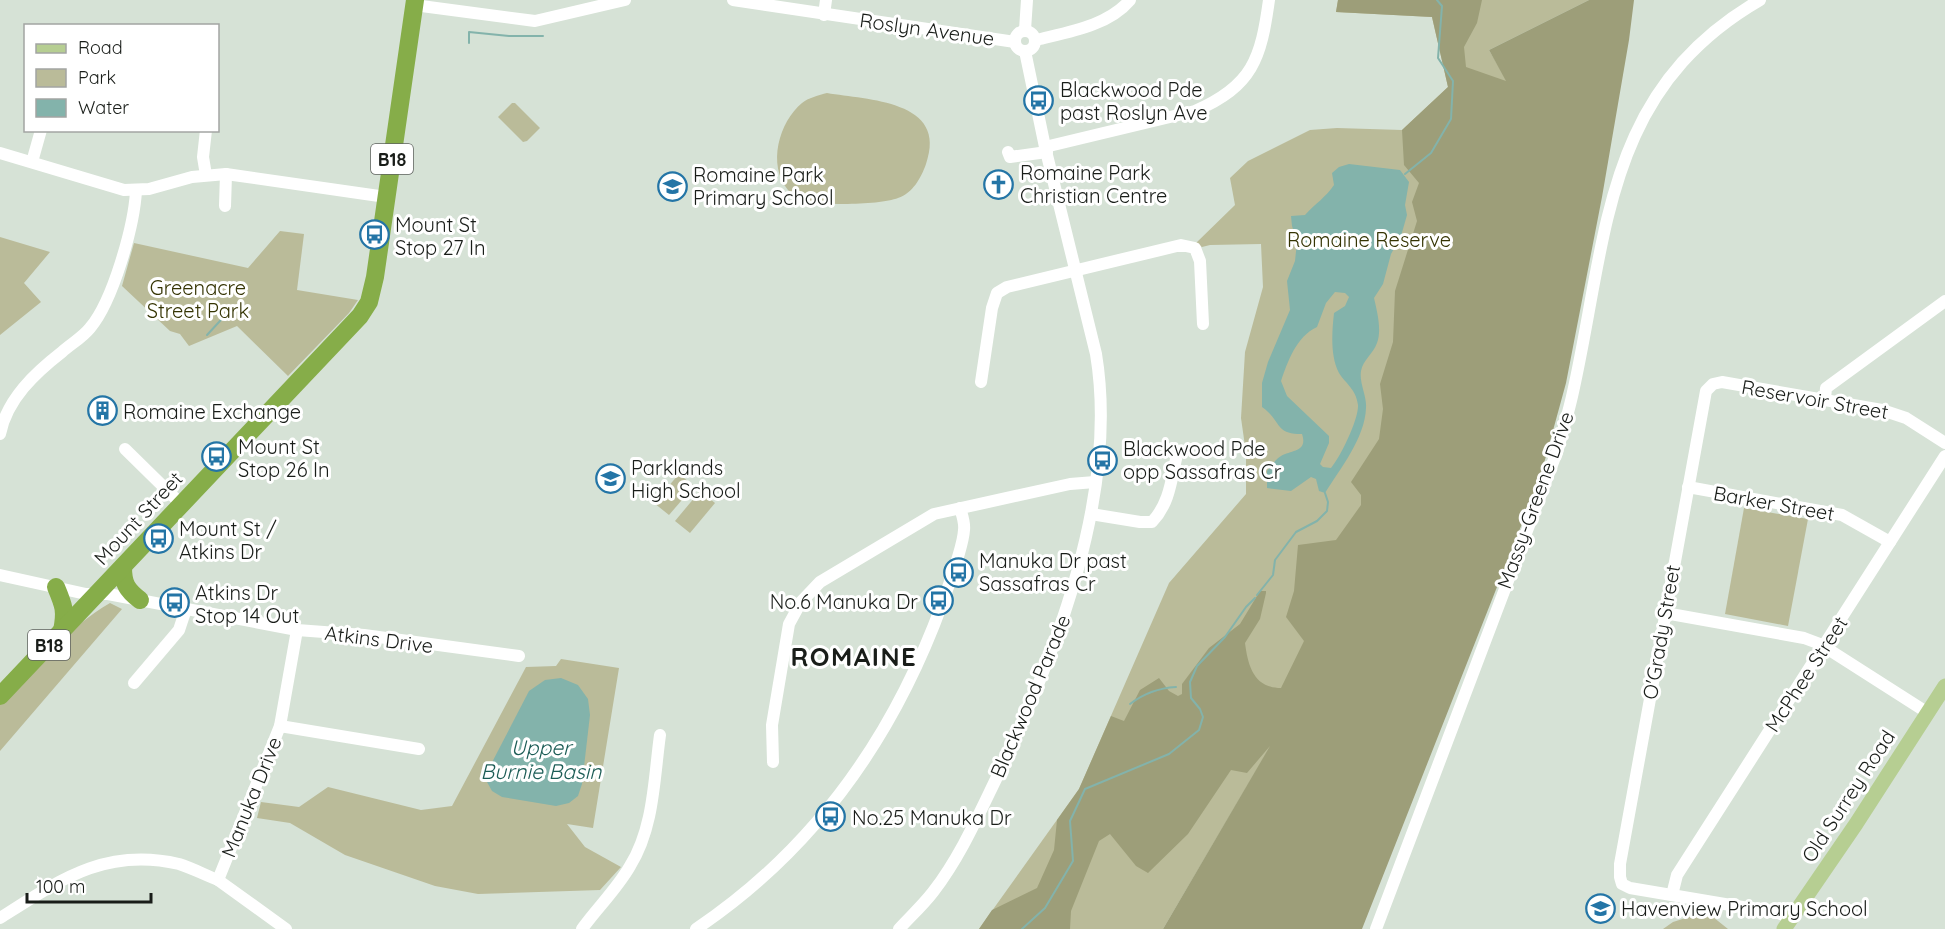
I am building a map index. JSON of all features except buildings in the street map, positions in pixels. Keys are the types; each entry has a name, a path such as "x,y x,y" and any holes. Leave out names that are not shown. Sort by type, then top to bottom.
{"highway":[{"name":"Mount Street","path":"0,696 360,316 369,302 375,277 415,2"},
{"path":"123,567 123,578 127,590 140,600"},
{"path":"56,587 64,604 62,632"}],"main road":[{"name":"Old Surrey Road","path":"1787,923 1856,824 1945,686"}],"street":[{"path":"415,2 535,21 625,0"},
{"name":"Roslyn Avenue","path":"733,0 1015,42"},
{"path":"824,15 826,0"},
{"path":"1025,30 1027,0"},
{"path":"1036,40 1110,17 1130,0"},
{"path":"1008,152 1010,157 1016,158 1195,111 1216,102 1234,88 1254,63 1263,38 1269,0"},
{"name":"Massy-Greene Drive","path":"1376,929 1557,449 1573,393 1610,200 1625,156 1644,116 1679,65 1707,36 1738,12 1760,0"},
{"path":"1025,30 1031,32 1036,40 1032,49 1025,51 1020,49 1015,42 1019,33 1025,30"},
{"name":"Blackwood Parade","path":"899,929 932,893 965,842 1040,683 1064,615 1090,514 1095,482 1101,421 1101,383 1025,51"},
{"path":"32,162 40,132"},
{"path":"206,132 203,157 206,175"},
{"path":"0,153 124,190 136,191 206,175 226,174 386,197"},
{"path":"225,206 226,174"},
{"path":"0,434 9,410 35,373 89,330 102,313 118,270 135,208 136,191"},
{"path":"981,382 992,308 997,293 1007,287 1181,245 1195,249 1200,261 1203,324"},
{"path":"1826,399 1826,388 1945,301"},
{"name":"Reservoir Street","path":"1713,384 1722,382 1895,413 1945,443"},
{"name":"O'Grady Street","path":"1672,894 1630,888 1622,884 1620,864 1706,391 1713,384"},
{"path":"125,449 182,504"},
{"name":"McPhee Street","path":"1672,894 1677,875 1945,456"},
{"path":"1090,514 1152,522 1161,512 1168,496 1176,459"},
{"path":"773,762 772,725 789,624 801,602 820,582 934,514 1070,484 1095,482"},
{"name":"Barker Street","path":"1688,487 1842,515 1890,543"},
{"path":"696,929 744,893 802,838 838,797 879,740 924,652 946,593 964,532 960,508"},
{"name":"Atkins Drive","path":"0,575 86,594 98,593 140,600 297,630 364,635 519,656"},
{"path":"134,683 179,630 186,609"},
{"path":"1665,613 1804,638 1823,646 1928,713"},
{"name":"Manuka Drive","path":"286,929 218,880 280,726 297,630"},
{"path":"280,726 418,749"},
{"path":"582,929 621,880 641,844 648,819 660,735"},
{"path":"0,918 74,873 98,864 147,860 181,865 218,880"},
{"path":"1672,894 1778,913 1787,923"}],"green space":[{"name":"Romaine Reserve","path":"1338,0 1589,0 1489,50 1507,81 1433,470 1163,929 979,929 1079,789 1169,583 1246,494 1246,453 1241,418 1245,352 1263,287 1261,244 1202,247 1196,243 1235,205 1230,178 1248,161 1310,130 1337,128 1402,130 1448,87 1432,17 1336,12"},
{"path":"1338,0 1482,0 1477,23 1464,47 1466,67 1506,81 1489,50 1589,0 1634,0 1602,197 1566,383 1540,478 1362,929 1163,929 1270,746 1247,773 1231,770 1188,834 1148,873 1136,866 1110,834 1099,841 1071,911 1070,929 979,929 992,910 1037,888 1054,850 1057,820 1079,789 1111,716 1124,721 1140,690 1159,678 1169,691 1178,696 1182,694 1182,684 1209,648 1240,624 1260,591 1266,591 1266,593 1260,619 1245,643 1246,652 1254,674 1259,680 1272,687 1281,688 1304,641 1286,617 1294,591 1298,545 1336,540 1361,505 1361,495 1351,482 1379,439 1383,409 1380,384 1393,342 1395,291 1417,221 1412,202 1419,183 1404,165 1402,130 1448,87 1432,17 1336,12"},
{"path":"827,93 863,98 900,107 915,115 926,127 930,143 926,164 919,180 908,193 890,200 836,204 803,200 788,190 778,169 778,144 782,132 787,121 802,103"},
{"path":"512,103 515,103 540,128 527,141 523,142 498,117"},
{"name":"Greenacre Street Park","path":"280,231 304,234 297,290 358,300 349,313 288,376 237,326 189,346 180,334 170,331 122,286 134,243 248,268"},
{"path":"0,237 50,252 24,283 41,302 0,335"},
{"path":"679,474 694,486 669,515 654,503"},
{"path":"700,491 715,503 690,533 675,521"},
{"path":"1744,508 1808,519 1788,626 1725,614"},
{"path":"110,603 122,609 0,751 0,705 66,636"},
{"path":"561,659 619,668 593,828 567,824 585,847 621,867 600,890 478,894 435,886 345,855 290,823 257,818 261,802 299,807 328,787 421,810 452,806 526,667 556,666"},
{"path":"1692,916 1713,917 1728,929 1663,929 1673,922"}],"water":[{"path":"1349,164 1400,170 1409,182 1405,205 1407,215 1401,236 1391,254 1383,284 1374,298 1378,338 1361,371 1366,403 1365,419 1357,442 1325,493 1319,491 1316,479 1311,477 1291,491 1267,488 1267,471 1279,457 1298,450 1303,444 1302,434 1282,429 1262,407 1262,383 1268,362 1290,310 1287,281 1295,261 1297,242 1291,216 1305,215 1324,197 1334,185 1332,173 1339,167","holes":["1335,292 1345,293 1349,297 1345,306 1334,313 1333,351 1339,373 1355,395 1358,405 1348,438 1331,468 1320,464 1329,443 1329,436 1287,396 1281,381 1298,343 1317,327 1326,303"]},
{"name":"Upper Burnie Basin","path":"561,678 578,685 588,699 590,715 582,784 578,796 569,803 556,806 502,797 492,791 487,782 487,772 529,691 545,680"}],"waterway":[{"path":"1405,174 1431,153 1451,119 1453,81 1438,58 1442,6 1437,0"},
{"path":"469,43 469,32 509,36 543,36"},
{"path":"207,335 232,308"},
{"path":"1257,595 1273,575 1275,560 1296,532 1317,521 1327,511 1328,502 1325,493"},
{"path":"1022,929 1045,908 1073,861 1070,821 1085,789 1169,754 1199,730 1203,717 1191,698 1190,682 1197,666 1225,637 1255,598"},
{"path":"1130,704 1152,692 1176,687"}],"place":[{"name":"Blackwood Pde past Roslyn Ave","path":"1039,100"},
{"name":"Romaine Park Christian Centre","path":"999,184"},
{"name":"Romaine Park Primary School","path":"672,186"},
{"name":"Mount St Stop 27 In","path":"374,235"},
{"name":"Romaine Exchange","path":"102,411"},
{"name":"Mount St Stop 26 In","path":"217,457"},
{"name":"Blackwood Pde opp Sassafras Cr","path":"1102,460"},
{"name":"Parklands High School","path":"610,479"},
{"name":"Mount St / Atkins Dr","path":"158,539"},
{"name":"Manuka Dr past Sassafras Cr","path":"958,572"},
{"name":"No.6 Manuka Dr","path":"939,601"},
{"name":"Atkins Dr Stop 14 Out","path":"174,603"},
{"name":"No.25 Manuka Dr","path":"831,817"},
{"name":"Havenview Primary School","path":"1600,908"}],"district":[{"name":"ROMAINE","path":"854,656"}]}
